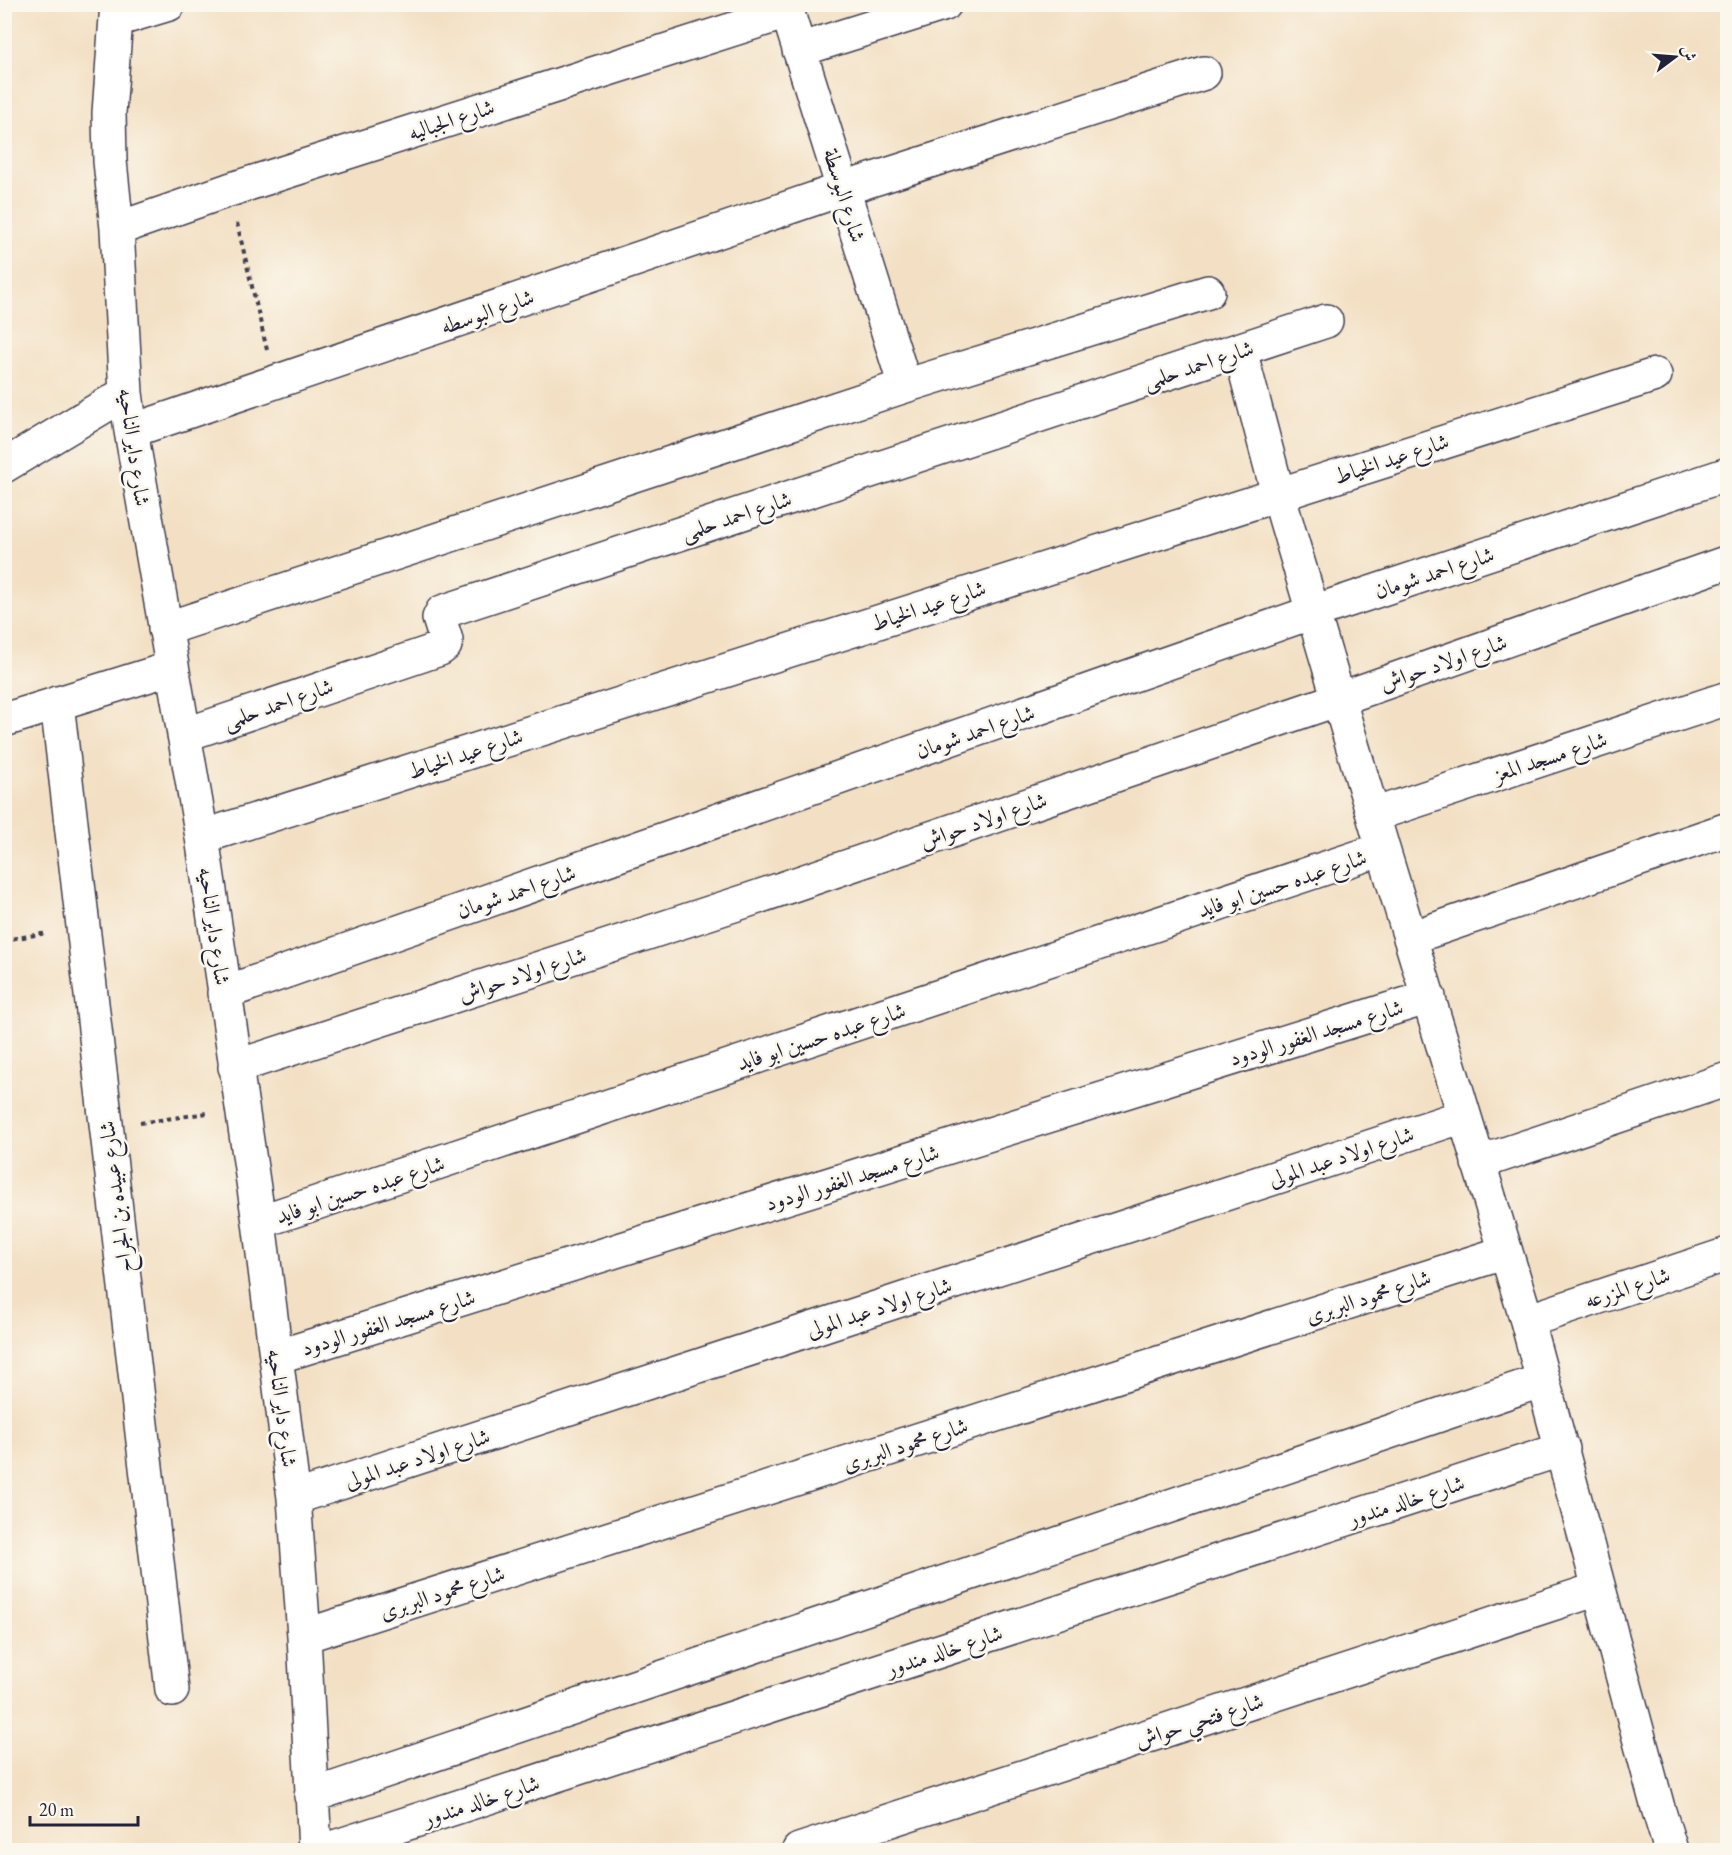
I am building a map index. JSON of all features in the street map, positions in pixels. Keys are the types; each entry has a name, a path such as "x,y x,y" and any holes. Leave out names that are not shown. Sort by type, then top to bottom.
{"street":[{"path":"117,12 168,4"},
{"path":"799,50 945,4"},
{"name":"شارع البوسطة","path":"786,8 905,386"},
{"name":"شارع الجباليه","path":"117,229 229,190 786,8"},
{"name":"شارع داير الناحيه","path":"117,12 109,113 110,161 117,229 126,393 202,837 259,1222 294,1498 315,1851"},
{"name":"شارع البوسطه","path":"131,431 843,189 1204,73"},
{"path":"165,629 905,386 1208,292"},
{"name":"شارع احمد حلمى","path":"184,735 440,649 445,645 446,640 439,618 442,612 1326,321"},
{"path":"1240,350 1278,494 1544,1380 1598,1589 1671,1851"},
{"name":"شارع عيد الخياط","path":"202,837 1654,375"},
{"path":"4,466 126,393"},
{"name":"شارع احمد شومان","path":"224,993 1313,612 1728,474"},
{"name":"شارع اولاد حواش","path":"235,1067 746,901 1339,699 1728,562"},
{"path":"4,720 172,668"},
{"name":"شارع مسجد المعز","path":"1373,815 1728,698"},
{"name":"شارع عبيده بن الجراح","path":"57,703 172,1690"},
{"path":"1410,938 1728,828"},
{"name":"شارع عبده حسين ابو فايد","path":"259,1222 1383,849"},
{"name":"شارع مسجد الغفور الودود","path":"276,1357 1429,997"},
{"path":"1478,1163 1728,1079"},
{"name":"شارع اولاد عبد المولى","path":"294,1498 1464,1116"},
{"name":"شارع محمود البربرى","path":"304,1636 1506,1252"},
{"name":"شارع المزرعه","path":"1527,1321 1728,1254"},
{"path":"311,1796 1544,1380"},
{"name":"شارع خالد مندور","path":"325,1851 1563,1449"},
{"name":"شارع فتحي حواش","path":"799,1851 1598,1589"}],"path":[{"path":"229,190 276,383"},
{"path":"4,940 83,927"},
{"path":"107,1129 242,1108"}]}
